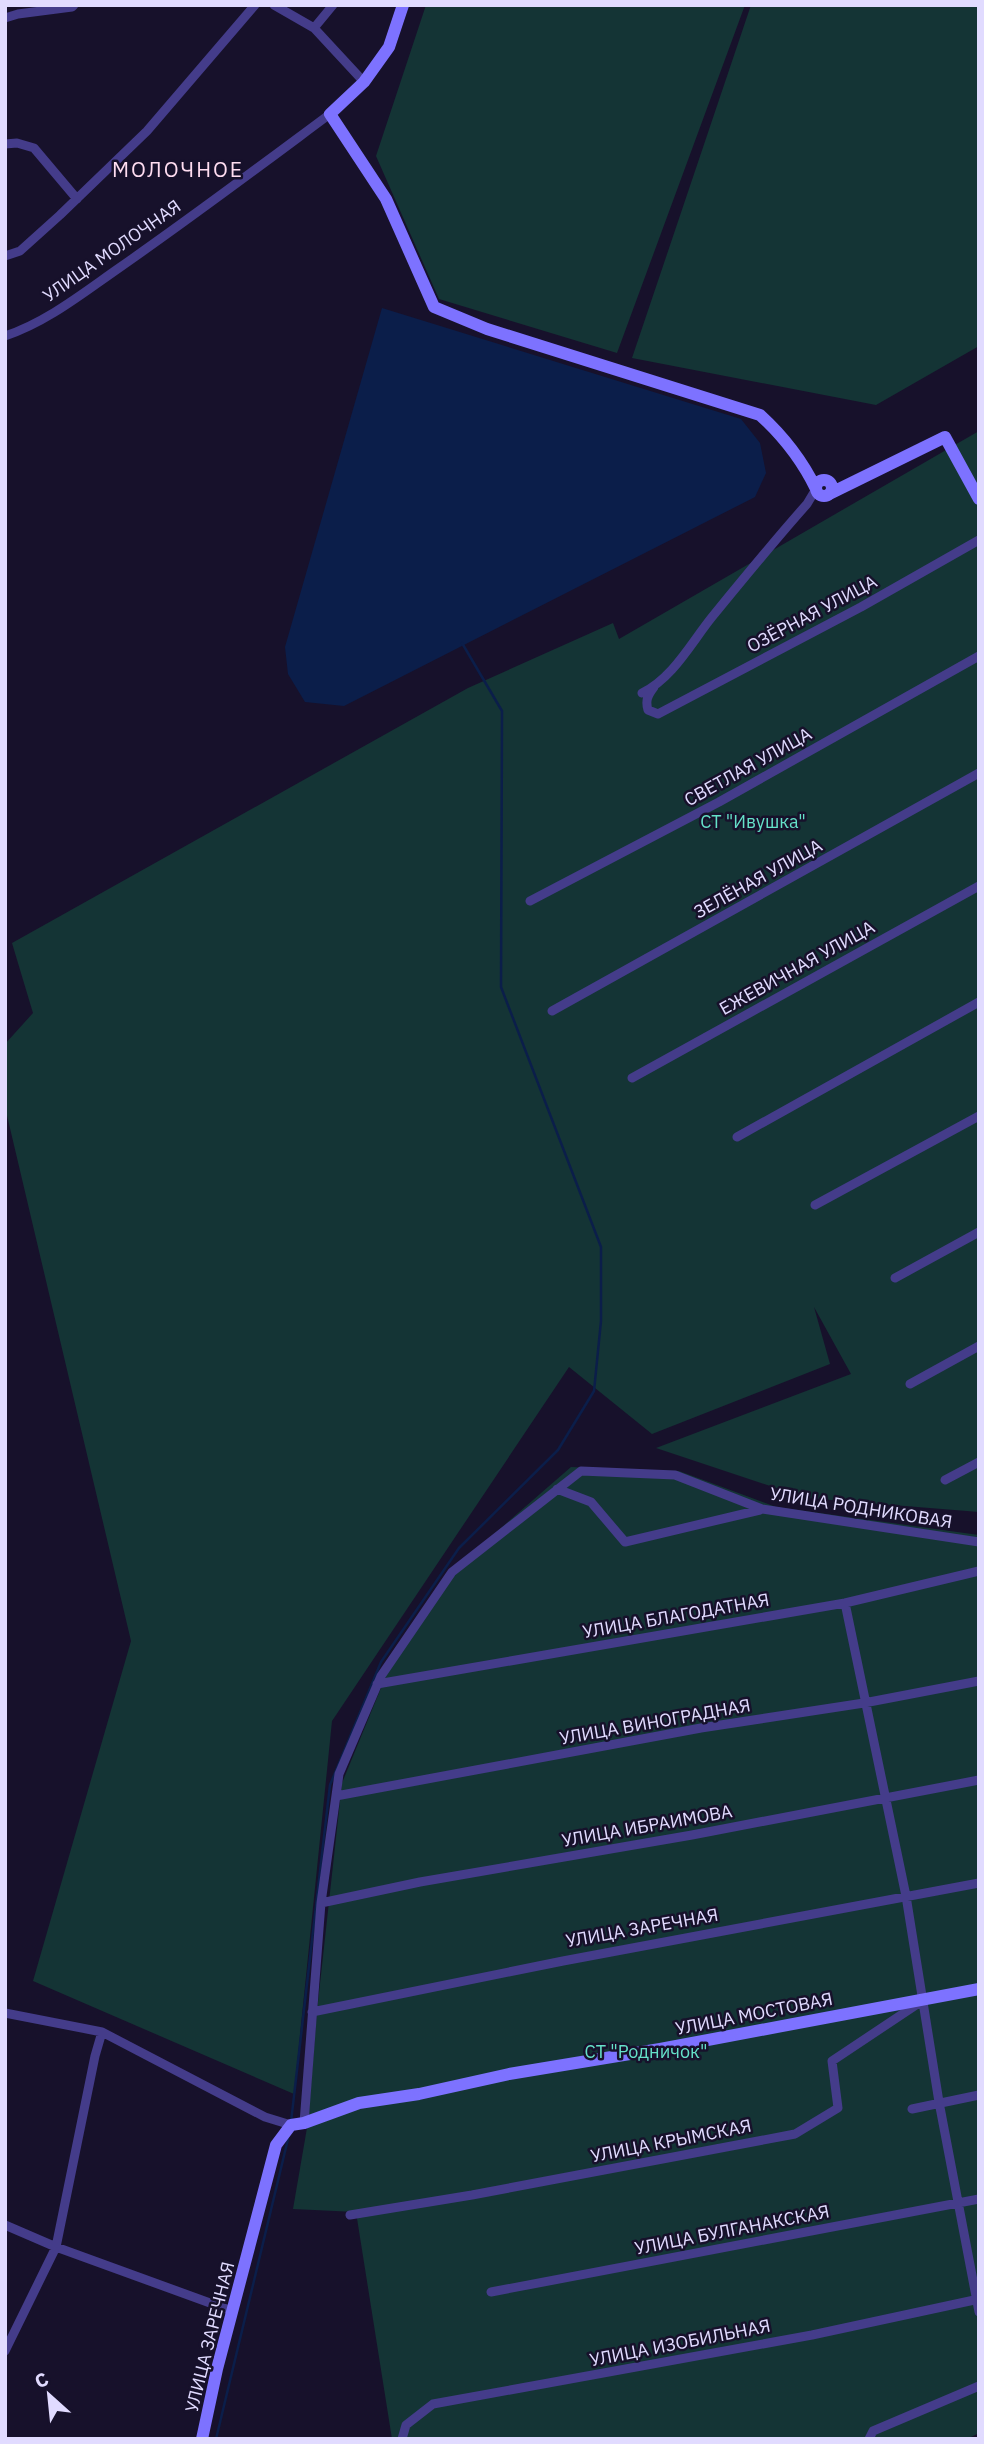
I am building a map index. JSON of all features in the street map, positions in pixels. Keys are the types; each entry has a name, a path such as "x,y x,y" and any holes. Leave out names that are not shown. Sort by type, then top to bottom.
{"street":[{"path":"5,18 72,8 74,5"},
{"path":"5,256 20,251 147,131 255,5"},
{"path":"274,5 314,28 364,82"},
{"path":"314,28 332,5"},
{"name":"УЛИЦА МОЛОЧНАЯ","path":"5,337 49,316 183,223 330,114 364,82 388,47 403,5"},
{"path":"330,114 386,199 433,307 487,329 760,415 778,431 826,488"},
{"path":"5,144 17,143 34,148 77,199"},
{"path":"642,693 654,687 672,669 711,618 807,504 826,488 857,482 945,437 979,499"},
{"name":"ОЗЁРНАЯ УЛИЦА","path":"654,687 647,696 647,704 648,710 658,714 861,607 979,540"},
{"name":"СВЕТЛАЯ УЛИЦА","path":"530,901 719,802 979,656"},
{"name":"ЗЕЛЁНАЯ УЛИЦА","path":"552,1011 979,773"},
{"name":"ЕЖЕВИЧНАЯ УЛИЦА","path":"632,1078 979,886"},
{"path":"737,1136 979,1002"},
{"path":"815,1205 979,1116"},
{"path":"895,1278 979,1232"},
{"path":"910,1384 979,1346"},
{"path":"945,1480 979,1462"},
{"name":"УЛИЦА РОДНИКОВАЯ","path":"297,2124 312,2011 321,1903 339,1774 381,1676 452,1572 581,1471 675,1475 762,1509 979,1542"},
{"path":"557,1489 591,1502 625,1542 762,1509"},
{"name":"УЛИЦА БЛАГОДАТНАЯ","path":"377,1684 845,1603 979,1571"},
{"path":"845,1603 906,1896 939,2102 979,2312"},
{"name":"УЛИЦА ВИНОГРАДНАЯ","path":"336,1796 701,1728 864,1703 979,1681"},
{"name":"УЛИЦА ИБРАИМОВА","path":"321,1903 419,1882 692,1835 979,1780"},
{"name":"УЛИЦА ЗАРЕЧНАЯ","path":"312,2011 979,1883"},
{"name":"УЛИЦА МОСТОВАЯ","path":"297,2124 359,2103 979,1989"},
{"name":"УЛИЦА КРЫМСКАЯ","path":"351,2215 795,2134 838,2108 832,2060 923,2000"},
{"path":"5,2013 102,2032 265,2116 297,2124"},
{"path":"5,2351 56,2247 94,2056 102,2032"},
{"path":"912,2109 979,2095"},
{"name":"УЛИЦА ЗАРЕЧНАЯ","path":"202,2439 232,2311 255,2233 276,2145 297,2124"},
{"name":"УЛИЦА БУЛГАНАКСКАЯ","path":"491,2292 979,2199"},
{"path":"5,2225 56,2247 232,2311"},
{"name":"УЛИЦА ИЗОБИЛЬНАЯ","path":"402,2439 406,2425 433,2404 785,2340 978,2299"},
{"path":"869,2439 873,2431 979,2386"}],"green space":[{"path":"426,5 745,5 617,353 439,299 376,156"},
{"path":"751,5 979,5 979,346 876,405 632,358"},
{"name":"СТ \"Ивушка\"","path":"979,431 979,1512 806,1498 656,1448 851,1374 814,1307 830,1364 652,1434 569,1367 332,1721 294,2094 33,1981 131,1641 5,1107 5,1044 33,1013 12,943 468,688 613,623 619,639"},
{"name":"СТ \"Родничок\"","path":"571,1467 679,1471 776,1507 979,1535 979,2433 967,2439 392,2439 356,2212 293,2209 308,2122 317,2011 342,1783 390,1666 447,1575"}],"water":[{"path":"382,308 741,419 760,443 766,473 755,497 344,706 305,702 288,674 285,647"}],"waterway":[{"path":"291,2122 330,1785 381,1662 459,1548 558,1450 594,1391 601,1321 601,1247 501,987 502,711 462,643"},
{"path":"216,2439 288,2139"}],"district":[{"name":"МОЛОЧНОЕ","path":"178,170"}]}
